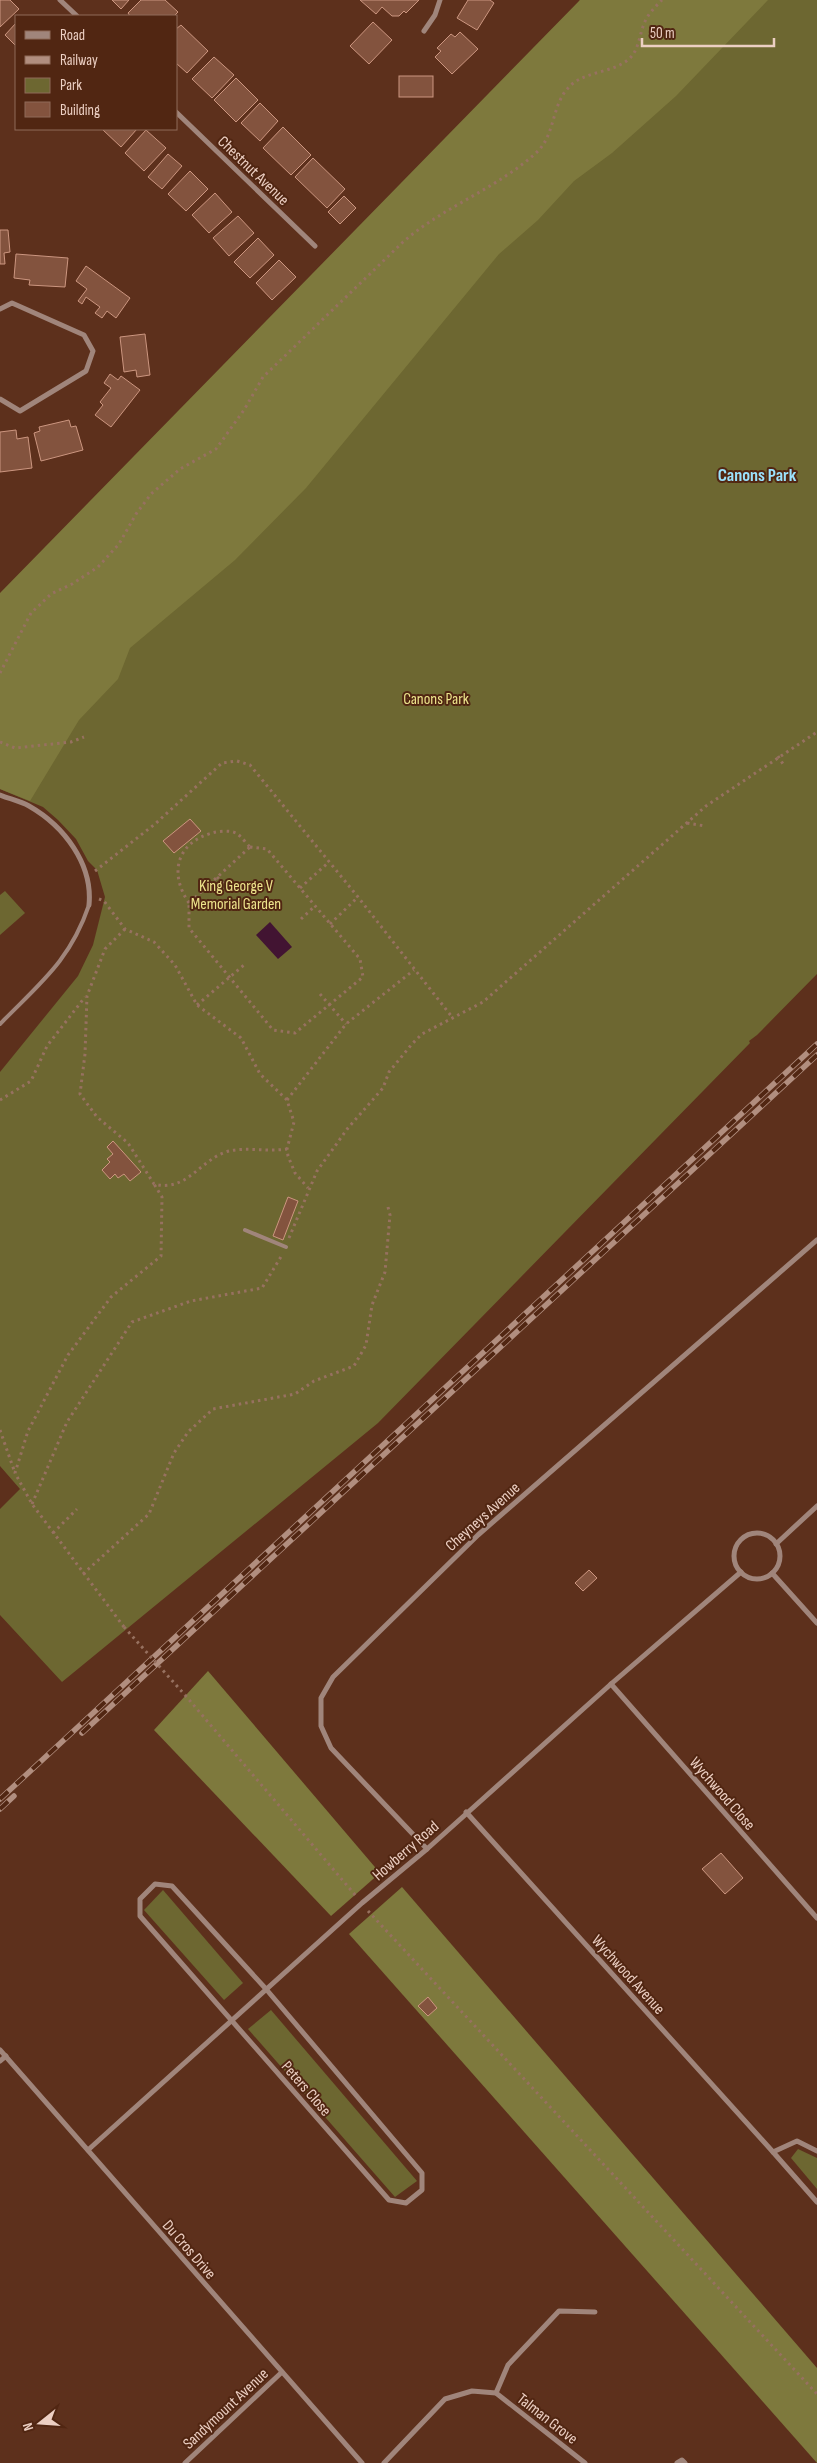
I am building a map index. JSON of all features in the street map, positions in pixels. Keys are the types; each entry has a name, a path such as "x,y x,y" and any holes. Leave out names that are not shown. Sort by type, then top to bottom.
{"street":[{"path":"60,0 76,15"},
{"path":"424,30 435,15 440,0"},
{"name":"Chestnut Avenue","path":"178,114 315,246"},
{"path":"0,309 12,303 84,335 93,351 86,371 20,411 0,399"},
{"path":"0,795 29,806 61,830 82,861 88,878 89,905"},
{"name":"Cheyneys Avenue","path":"427,1849 331,1748 321,1726 321,1698 333,1677 478,1535 817,1240"},
{"path":"776,1544 817,1506"},
{"path":"749,1535 764,1535 776,1544 780,1556 772,1573 760,1579 746,1576 740,1572 736,1566 734,1551 743,1538 749,1535"},
{"name":"Howberry Road","path":"88,2150 230,2020 362,1903 427,1849 466,1812 740,1572"},
{"path":"772,1573 817,1623"},
{"name":"Wychwood Close","path":"611,1684 817,1918"},
{"name":"Wychwood Avenue","path":"466,1812 817,2202"},
{"name":"Peters Close","path":"155,1884 172,1886 266,1990 422,2173 422,2190 406,2202 389,2200 230,2020 140,1916 140,1899 155,1884"},
{"name":"Du Cros Drive","path":"0,2050 361,2463"},
{"path":"0,2061 6,2056"},
{"path":"773,2152 797,2141 817,2151"},
{"name":"Talman Grove","path":"496,2393 508,2365 559,2311 595,2312"},
{"name":"Sandymount Avenue","path":"185,2463 282,2372"},
{"name":"Talman Grove","path":"384,2463 445,2399 472,2391 496,2393 585,2463"},
{"path":"677,2463 682,2460 685,2463"}],"lane":[{"path":"0,1024 63,958 78,935 89,905"},
{"path":"245,1230 286,1247"}],"path":[{"path":"0,673 31,613 51,594 72,584 98,567 119,544 136,514 151,494 180,470 216,449 244,410 263,377 421,226 502,178 537,152 550,134 553,118 570,86 628,59 638,45 644,23 662,0"},
{"path":"32,1504 67,1422 132,1322 191,1301 262,1288 286,1247 308,1188 317,1170 348,1128 383,1088 389,1072 399,1057 422,1034 483,1002 503,988 706,806 778,756 817,732"},
{"path":"0,742 15,748 71,742 84,737"},
{"path":"778,756 783,764"},
{"path":"88,878 155,824 222,763 237,762 250,765 358,897 452,1018"},
{"path":"686,823 705,826"},
{"path":"221,831 236,833 250,846 267,850 360,959 363,977 295,1033 273,1030 188,928 189,903 181,891 177,876 180,856 191,843 207,834 221,831"},
{"path":"189,903 250,846"},
{"path":"300,888 329,862"},
{"path":"217,877 228,888"},
{"path":"90,894 104,901 125,929 154,942 175,965 197,1005 241,1038 260,1074 287,1100 294,1122 286,1149 295,1172 308,1188"},
{"path":"330,924 358,897"},
{"path":"301,919 315,906"},
{"path":"0,1100 31,1081 48,1046 86,996 105,949 125,929"},
{"path":"197,1005 244,965"},
{"path":"287,1100 346,1024 414,970"},
{"path":"320,994 346,1024"},
{"path":"15,1473 28,1431 68,1355 111,1298 161,1256 162,1197 128,1144 97,1117 80,1094 85,1054 86,996"},
{"path":"154,1184 160,1186 190,1179 205,1165 228,1152 286,1149"},
{"path":"83,1574 149,1514 174,1453 188,1432 213,1409 295,1394 314,1382 354,1366 366,1345 372,1305 385,1272 390,1215 388,1207"},
{"path":"0,1430 15,1473 32,1504 124,1627 185,1695 362,1903 817,2394"},
{"path":"53,1533 77,1509"}],"green space":[{"name":"Canons Park","path":"580,0 817,0 817,974 749,1041 750,1043 378,1423 62,1682 0,1615 0,1509 20,1489 0,1466 0,1072 78,976 93,945 105,897 97,870 88,861 76,839 58,820 43,807 0,789"},
{"path":"5,891 25,913 0,935 0,895"},
{"path":"163,1890 243,1983 224,2000 144,1910"},
{"path":"271,2010 417,2181 395,2197 248,2029"},
{"path":"798,2149 817,2158 817,2189 791,2158"}],"shaded area":[{"path":"580,0 768,0 676,96 612,153 574,181 538,220 499,254 306,488 235,560 130,648 118,679 79,720 30,801 0,789 0,593"},
{"path":"270,922 292,947 278,959 256,935"},
{"path":"208,1671 380,1873 331,1916 154,1730"},
{"path":"402,1887 817,2368 817,2463 349,1934"}],"building":[{"path":"0,0 10,0 19,9 0,27"},
{"path":"112,0 129,0 121,9"},
{"path":"141,0 165,0 178,12 175,15 129,15 128,13"},
{"path":"360,0 419,0 406,13 404,11 399,16 392,16 382,7 376,14"},
{"path":"468,0 490,0 494,3 477,30 457,18"},
{"path":"373,22 392,40 369,64 350,46"},
{"path":"15,24 15,45 5,35"},
{"path":"181,25 208,51 187,73 178,65 178,27"},
{"path":"460,32 478,49 452,74 435,57 441,51 437,48 451,34 455,37"},
{"path":"214,57 234,75 212,98 192,79"},
{"path":"399,76 433,76 433,97 399,97"},
{"path":"236,78 258,100 236,122 214,100"},
{"path":"260,103 278,121 260,141 241,123"},
{"path":"283,127 311,155 291,175 263,148"},
{"path":"103,130 136,130 121,147"},
{"path":"146,130 166,148 144,171 125,153"},
{"path":"168,154 182,166 162,189 148,177"},
{"path":"313,158 345,189 327,208 295,177"},
{"path":"190,171 208,189 186,211 168,194"},
{"path":"215,193 232,212 209,233 192,215"},
{"path":"344,196 356,208 340,224 328,212"},
{"path":"238,216 254,233 229,256 213,238"},
{"path":"0,230 8,230 10,252 4,253 5,264 0,264"},
{"path":"258,238 274,255 250,278 234,262"},
{"path":"16,254 68,258 65,287 29,285 30,280 14,278"},
{"path":"279,260 296,277 272,300 256,283"},
{"path":"86,266 130,298 116,318 107,311 102,318 95,313 100,307 86,297 82,304 78,301 87,289 76,281"},
{"path":"145,334 150,375 137,377 136,370 124,372 120,337"},
{"path":"110,374 118,380 121,376 140,390 111,427 95,415 103,405 100,402 111,388 104,383"},
{"path":"69,420 71,427 76,426 83,450 41,461 34,433 40,431 39,427"},
{"path":"16,430 17,439 28,437 32,468 0,472 0,432"},
{"path":"190,819 201,831 174,853 163,841"},
{"path":"113,1141 141,1172 130,1181 124,1174 118,1178 115,1174 110,1179 102,1170 110,1162 107,1159 113,1154 107,1147"},
{"path":"288,1197 298,1201 283,1240 273,1236"},
{"path":"589,1570 597,1578 583,1591 575,1583"},
{"path":"721,1853 743,1878 725,1894 702,1869"},
{"path":"428,1997 437,2008 428,2016 418,2006"}],"railway":[{"path":"0,1799 817,1044"},
{"path":"82,1733 817,1055"},
{"path":"0,1809 14,1796"}],"district":[{"name":"Canons Park","path":"757,475"}],"park label":[{"name":"King George V Memorial Garden","path":"236,894"}]}
